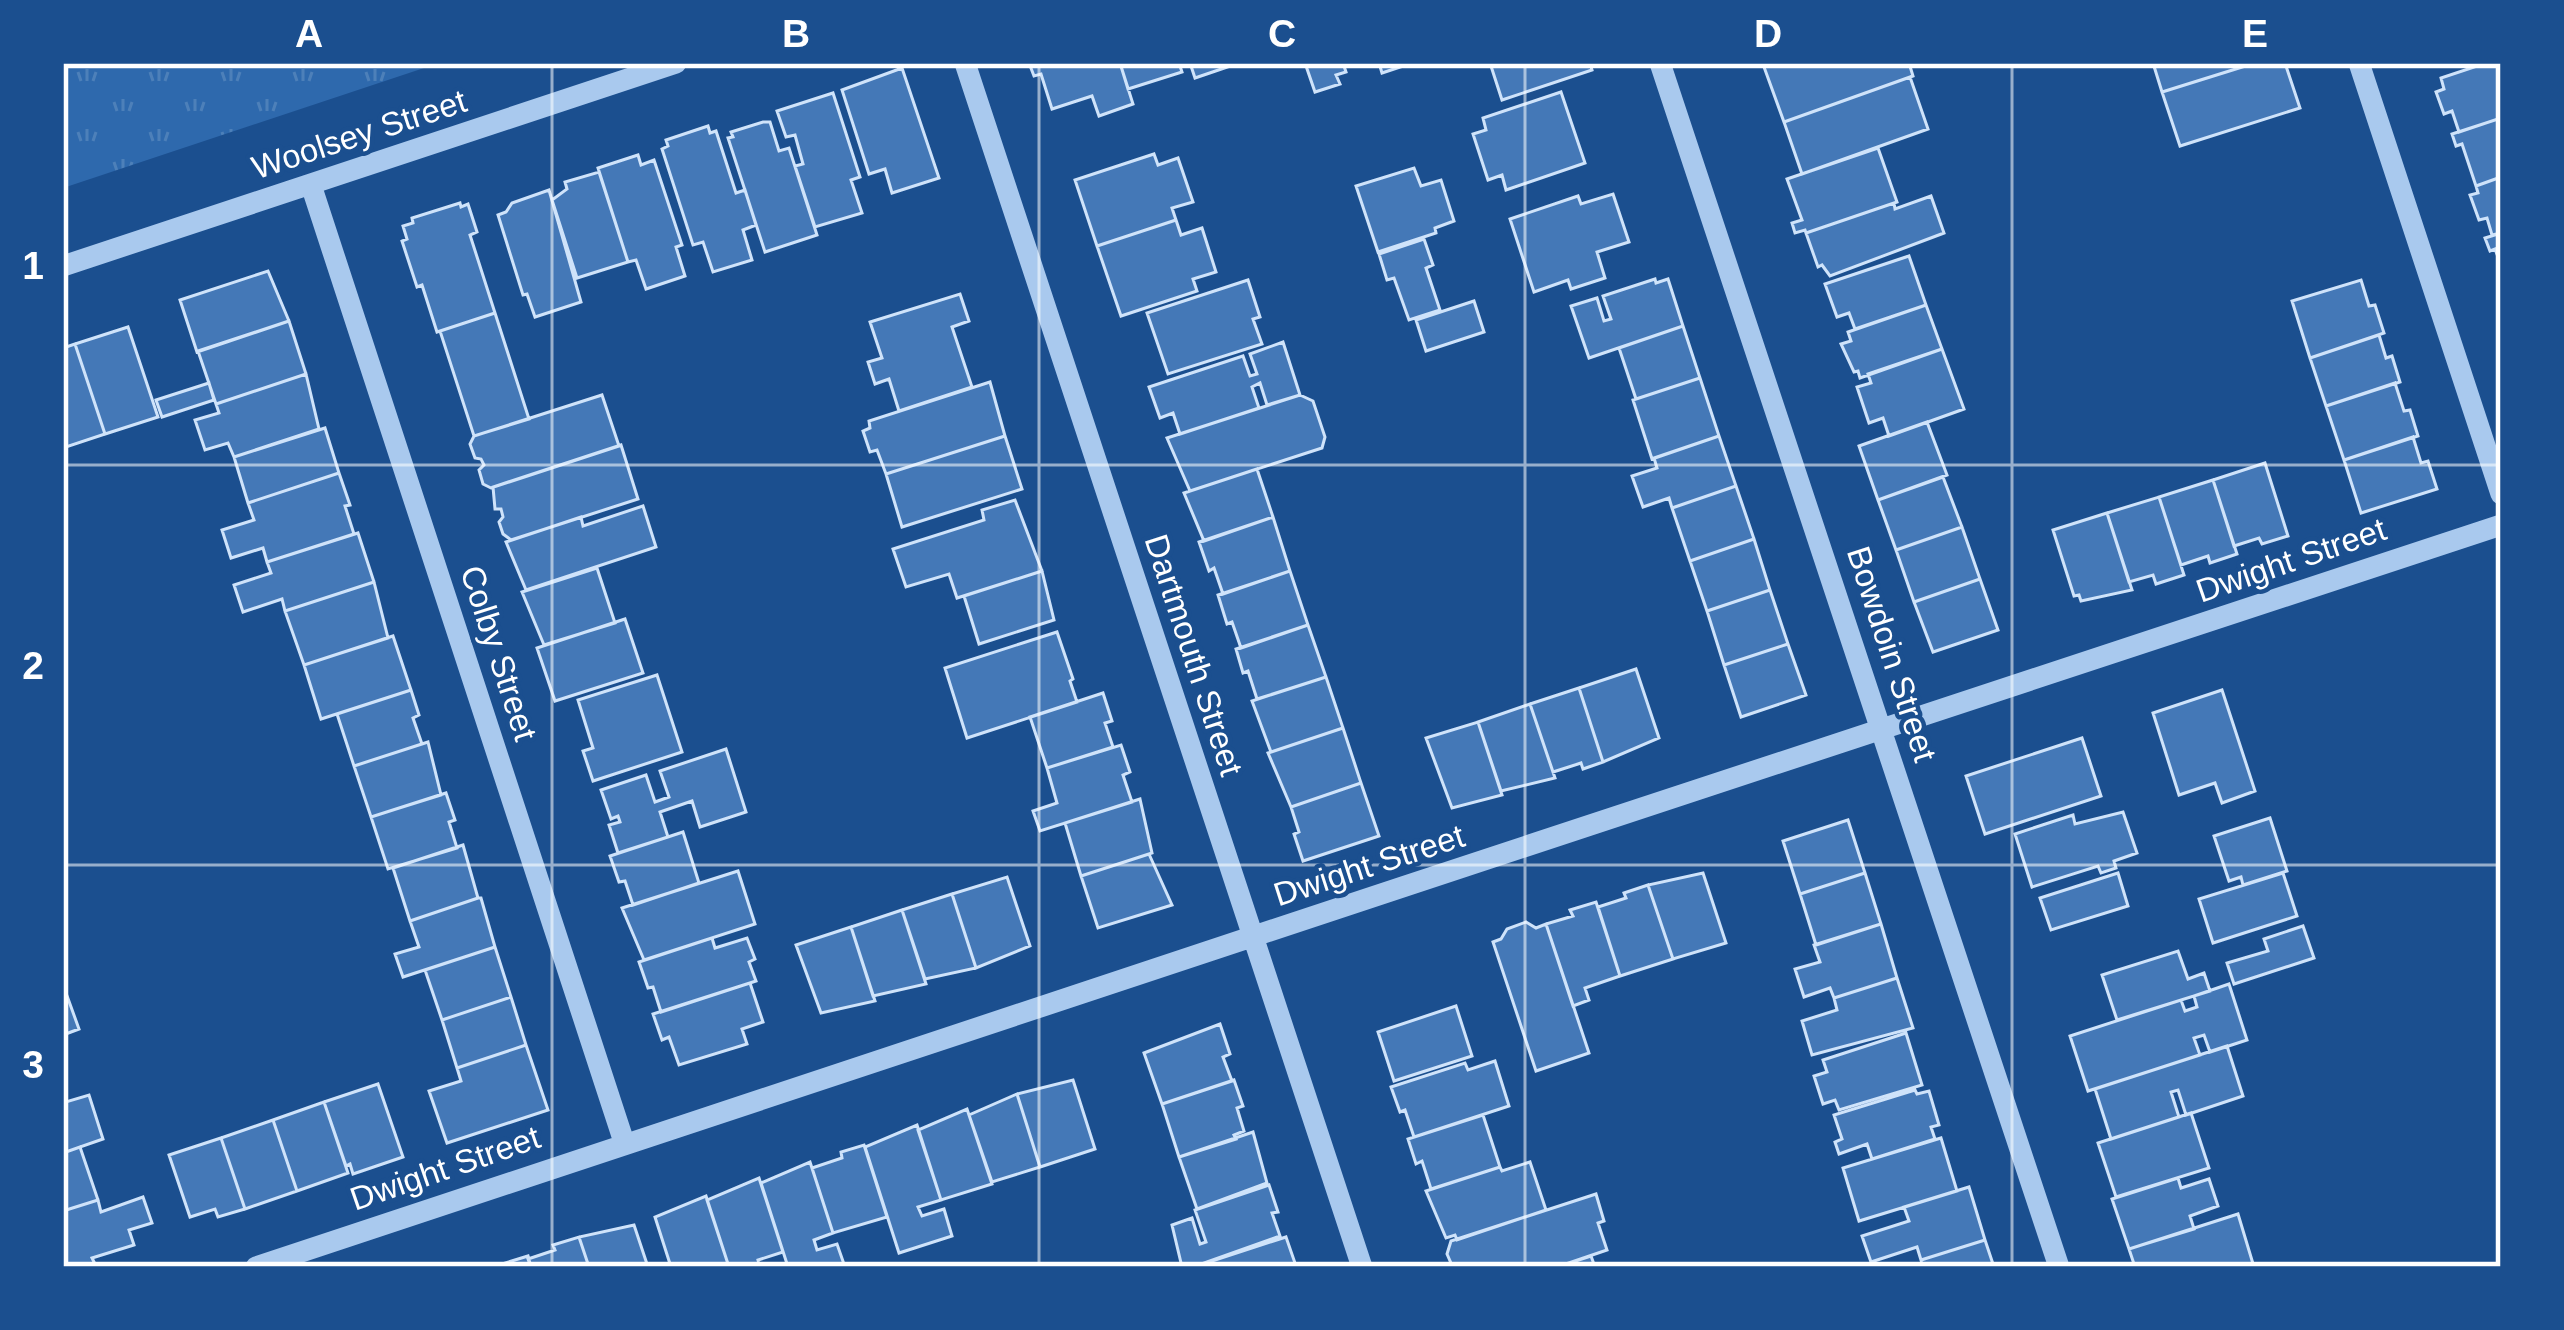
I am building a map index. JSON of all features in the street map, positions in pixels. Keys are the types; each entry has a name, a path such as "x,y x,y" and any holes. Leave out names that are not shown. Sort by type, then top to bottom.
{"street":[{"name":"Woolsey Street","path":"63,266 676,63"},
{"name":"Dartmouth Street","path":"965,63 1362,1267"},
{"name":"Bowdoin Street","path":"1660,63 2059,1267"},
{"path":"2359,63 2501,494"},
{"name":"Colby Street","path":"311,185 624,1142"},
{"name":"Dwight Street","path":"256,1267 2501,525"}],"green space":[{"path":"63,63 439,63 63,188"}],"building":[{"path":"1029,63 1120,63 1133,104 1099,116 1092,96 1052,109 1041,74 1034,76"},
{"path":"1120,63 1179,63 1182,72 1128,89"},
{"path":"1190,63 1239,63 1195,78"},
{"path":"1305,63 1343,63 1346,72 1336,75 1340,84 1315,92"},
{"path":"1379,63 1405,63 1406,65 1382,73"},
{"path":"1490,63 1590,63 1592,70 1502,100"},
{"path":"1775,63 1909,63 1913,76 1784,122 1764,67"},
{"path":"2153,63 2255,63 2162,92"},
{"path":"2255,63 2285,63 2300,108 2180,146 2162,92"},
{"path":"2486,63 2501,64 2501,118 2459,132 2452,111 2444,114 2436,92 2444,89 2441,78"},
{"path":"902,68 939,178 892,193 885,169 869,174 842,90"},
{"path":"1910,77 1928,129 1802,174 1784,122"},
{"path":"1561,92 1585,163 1506,190 1502,175 1488,180 1473,134 1486,130 1483,118"},
{"path":"833,93 860,177 851,180 862,213 815,227 795,166 803,164 795,135 786,137 777,111"},
{"path":"2501,118 2501,177 2476,186 2462,144 2456,146 2452,134"},
{"path":"770,122 779,151 789,148 817,235 765,252 728,138 733,137 731,132"},
{"path":"708,126 710,133 716,131 736,193 745,190 756,225 743,230 752,260 713,272 703,242 693,245 662,149 668,146 666,140"},
{"path":"1878,148 1897,202 1795,233 1792,223 1802,220 1787,179"},
{"path":"1154,154 1158,165 1178,158 1193,202 1172,208 1176,220 1097,246 1075,180"},
{"path":"638,155 641,165 654,160 682,245 676,247 685,276 646,289 636,260 628,262 598,168"},
{"path":"1414,168 1421,186 1441,180 1454,221 1435,228 1436,233 1378,252 1356,186"},
{"path":"599,172 628,262 577,278 552,200 567,189 565,182"},
{"path":"2501,177 2501,233 2492,235 2487,218 2479,220 2470,195 2478,193 2476,186"},
{"path":"549,190 581,302 535,317 527,294 523,295 498,215 512,203"},
{"path":"1613,194 1629,242 1597,252 1605,278 1571,289 1568,280 1534,292 1510,219 1578,196 1581,204"},
{"path":"1931,196 1944,233 1830,276 1822,265 1818,267 1806,233 1894,203 1895,209"},
{"path":"460,203 461,207 468,204 477,232 470,235 495,313 437,332 402,241 407,239 403,226 413,223 412,218"},
{"path":"1176,220 1181,235 1202,228 1216,272 1193,279 1197,291 1121,316 1097,246"},
{"path":"2501,233 2501,265 2485,238"},
{"path":"1424,239 1433,265 1426,268 1440,310 1409,320 1394,278 1387,280 1379,254"},
{"path":"1909,256 1926,305 1855,329 1849,313 1837,317 1825,284"},
{"path":"268,271 289,321 197,352 180,300"},
{"path":"1655,279 1656,283 1668,279 1683,326 1589,358 1571,306 1597,298 1604,321 1611,319 1603,296"},
{"path":"1248,280 1260,317 1253,319 1262,344 1168,374 1147,313"},
{"path":"2361,280 2384,333 2310,358 2292,301"},
{"path":"960,294 969,321 952,327 972,387 899,411 889,379 875,384 868,362 882,358 870,322"},
{"path":"1474,301 1484,332 1426,351 1416,320"},
{"path":"1926,305 1942,349 1860,378 1841,344 1851,341 1848,332"},
{"path":"495,313 529,419 474,436 440,331"},
{"path":"289,321 306,374 216,404 198,351"},
{"path":"1683,326 1700,378 1636,399 1619,348"},
{"path":"128,327 158,417 105,434 75,344"},
{"path":"2379,335 2400,382 2326,406 2310,358"},
{"path":"1283,342 1300,395 1267,405 1260,383 1252,387 1259,408 1180,434 1173,413 1160,418 1149,387 1243,356 1250,376 1257,374 1250,354"},
{"path":"75,344 105,434 63,448 63,348"},
{"path":"1942,349 1964,409 1889,436 1883,418 1869,423 1857,387 1871,383 1868,374"},
{"path":"306,374 319,429 234,457 228,443 205,450 195,420 219,413 216,404"},
{"path":"1700,378 1719,436 1652,459 1633,400"},
{"path":"990,382 1005,436 886,474 877,450 870,452 863,431 870,428 869,421"},
{"path":"209,383 214,400 162,417 156,400"},
{"path":"2395,383 2418,436 2344,460 2326,406"},
{"path":"602,395 619,446 491,488 483,484 479,470 484,465 475,458 470,444 474,436"},
{"path":"1300,395 1313,401 1325,437 1322,448 1190,491 1167,438"},
{"path":"1927,422 1947,475 1878,500 1859,446"},
{"path":"325,428 339,473 248,503 234,457"},
{"path":"1005,436 1022,489 902,527 886,474"},
{"path":"1719,436 1736,486 1672,508 1669,498 1643,507 1632,476 1657,468 1654,458"},
{"path":"2413,437 2421,463 2428,461 2437,489 2361,513 2344,460"},
{"path":"621,445 638,499 511,540 503,534 493,487"},
{"path":"2265,463 2288,536 2234,546 2213,480"},
{"path":"1257,469 1273,517 1204,541 1184,493"},
{"path":"339,473 354,534 267,562 263,548 231,558 222,530 254,520 248,503"},
{"path":"1943,477 1962,527 1896,550 1878,500"},
{"path":"2213,480 2237,554 2210,563 2208,556 2181,565 2159,497"},
{"path":"1736,486 1754,539 1690,561 1672,508"},
{"path":"2159,497 2184,575 2156,584 2153,575 2129,582 2107,513"},
{"path":"1015,500 1042,571 957,598 949,574 906,587 893,549 984,520 982,510"},
{"path":"643,506 656,547 526,590 506,542 581,517 583,526"},
{"path":"2107,513 2132,590 2081,601 2079,595 2074,596 2053,530"},
{"path":"1273,517 1290,571 1223,594 1199,542"},
{"path":"1962,527 1980,579 1914,602 1896,550"},
{"path":"358,533 374,582 285,611 282,599 243,612 234,585 271,573 267,562"},
{"path":"1754,539 1770,590 1707,611 1690,561"},
{"path":"597,568 615,623 544,645 522,592"},
{"path":"1042,571 1054,620 979,644 964,596"},
{"path":"1290,571 1308,625 1241,648 1218,595"},
{"path":"1980,579 1998,630 1933,652 1914,602"},
{"path":"374,582 388,638 304,665 285,611"},
{"path":"1770,590 1788,644 1724,665 1707,611"},
{"path":"625,619 643,673 555,701 537,648"},
{"path":"1308,625 1326,677 1257,699 1236,649"},
{"path":"1057,632 1077,702 967,738 945,668"},
{"path":"393,636 411,690 321,719 304,665"},
{"path":"1788,644 1806,695 1741,717 1724,665"},
{"path":"1636,669 1659,738 1603,762 1579,688"},
{"path":"657,675 682,752 593,781 583,751 593,748 578,700"},
{"path":"1326,677 1343,728 1271,752 1252,701"},
{"path":"1579,688 1603,762 1553,772 1530,704"},
{"path":"411,690 419,715 413,718 422,744 354,766 337,714"},
{"path":"2222,690 2255,791 2222,803 2215,783 2179,795 2153,713"},
{"path":"1103,693 1112,721 1105,723 1113,747 1047,768 1030,717"},
{"path":"1530,704 1555,778 1501,791 1478,722"},
{"path":"1478,722 1502,795 1452,808 1426,738"},
{"path":"1343,728 1361,783 1291,807 1268,753"},
{"path":"2082,738 2101,796 1985,834 1966,776"},
{"path":"428,742 441,795 371,817 354,766"},
{"path":"1121,745 1130,772 1123,775 1132,802 1040,831 1033,811 1057,803 1047,768"},
{"path":"726,749 746,812 700,827 692,801 660,812 668,837 618,853 609,825 620,822 618,816 611,819 601,790 646,775 655,802 669,797 660,771"},
{"path":"1361,783 1379,836 1303,861 1291,807"},
{"path":"446,793 457,848 388,869 371,817"},
{"path":"1140,799 1152,853 1081,876 1065,823"},
{"path":"2123,812 2137,853 2114,861 2116,868 2101,873 2098,866 2032,887 2015,834 2073,815 2075,824"},
{"path":"2270,818 2287,871 2243,885 2241,877 2229,881 2214,836"},
{"path":"1848,820 1865,873 1800,894 1783,841"},
{"path":"683,832 699,883 633,905 610,856"},
{"path":"463,845 478,898 410,921 393,868"},
{"path":"1149,854 1172,905 1098,928 1081,876"},
{"path":"738,871 755,924 644,960 622,908"},
{"path":"1703,873 1726,943 1673,959 1648,885"},
{"path":"1865,873 1881,924 1816,945 1800,894"},
{"path":"2118,873 2128,906 2051,930 2040,898"},
{"path":"2283,873 2297,916 2213,943 2199,899"},
{"path":"1007,877 1030,946 976,968 952,894"},
{"path":"1648,885 1673,959 1620,976 1598,907"},
{"path":"952,894 976,968 925,979 902,910"},
{"path":"478,898 495,947 403,977 395,954 419,947 410,921"},
{"path":"1596,902 1620,976 1585,988 1589,1000 1573,1006 1546,924"},
{"path":"902,910 926,984 873,996 851,927"},
{"path":"1526,922 1536,928 1546,924 1589,1053 1536,1071 1493,942 1507,929"},
{"path":"1881,924 1897,978 1834,998 1830,988 1804,997 1795,969 1820,962 1814,945"},
{"path":"2303,926 2314,958 2234,984 2227,963 2268,951 2264,939"},
{"path":"851,927 875,1001 821,1013 796,945"},
{"path":"712,938 715,948 747,938 756,981 661,1012 639,962"},
{"path":"495,947 511,997 442,1020 425,970"},
{"path":"2178,951 2188,979 2204,973 2210,991 2117,1020 2102,975"},
{"path":"1897,978 1913,1028 1812,1055 1802,1021 1837,1010 1834,998"},
{"path":"750,983 763,1022 742,1029 747,1044 679,1065 669,1037 662,1040 653,1014"},
{"path":"2229,984 2247,1040 2210,1052 2204,1035 2194,1038 2200,1055 2088,1091 2070,1036 2181,1000 2185,1011 2197,1007 2194,996"},
{"path":"63,994 79,1029 63,1035"},
{"path":"511,997 526,1045 457,1068 442,1020"},
{"path":"1456,1006 1472,1056 1394,1081 1378,1032"},
{"path":"1220,1024 1230,1054 1223,1057 1232,1081 1162,1104 1144,1053"},
{"path":"1906,1033 1922,1085 1839,1110 1835,1100 1823,1104 1814,1076 1827,1072 1823,1060"},
{"path":"526,1045 548,1110 447,1143 429,1091 461,1081 457,1068"},
{"path":"2227,1046 2243,1096 2186,1115 2178,1090 2171,1092 2179,1117 2111,1139 2095,1089"},
{"path":"1495,1061 1509,1106 1414,1137 1391,1087 1465,1063 1468,1070"},
{"path":"1073,1080 1095,1149 1040,1167 1017,1094"},
{"path":"1234,1080 1243,1106 1237,1108 1244,1131 1234,1135 1236,1139 1179,1157 1162,1104"},
{"path":"378,1084 403,1157 353,1174 324,1102"},
{"path":"1915,1090 1917,1094 1929,1091 1939,1125 1931,1127 1935,1139 1872,1159 1867,1144 1839,1154 1835,1142 1842,1139 1834,1115"},
{"path":"63,1092 66,1102 89,1095 103,1139 63,1153"},
{"path":"1017,1094 1040,1167 992,1182 969,1115"},
{"path":"324,1102 348,1173 297,1191 273,1120"},
{"path":"967,1109 992,1184 941,1200 918,1130"},
{"path":"2191,1113 2209,1168 2116,1197 2098,1143"},
{"path":"1483,1115 1500,1167 1431,1189 1408,1139"},
{"path":"273,1120 297,1191 245,1209 221,1138"},
{"path":"917,1125 941,1200 918,1207 922,1216 944,1209 952,1236 899,1253 865,1147"},
{"path":"1253,1132 1267,1183 1197,1209 1179,1157"},
{"path":"221,1138 245,1209 218,1217 215,1209 190,1217 169,1155"},
{"path":"1941,1138 1957,1191 1859,1221 1843,1168"},
{"path":"864,1145 887,1217 833,1233 812,1168"},
{"path":"80,1147 98,1200 63,1211 63,1153"},
{"path":"810,1162 833,1233 814,1240 817,1250 837,1244 845,1267 788,1267 761,1183"},
{"path":"1530,1162 1546,1210 1457,1240 1455,1235 1446,1238 1426,1191"},
{"path":"759,1178 783,1252 758,1260 760,1267 729,1267 707,1200"},
{"path":"2178,1178 2181,1188 2209,1179 2218,1206 2190,1216 2194,1229 2129,1249 2112,1199"},
{"path":"1269,1185 1280,1236 1182,1267 1172,1225 1192,1218 1200,1244 1206,1242 1195,1210"},
{"path":"1969,1187 1985,1240 1921,1260 1917,1247 1871,1262 1862,1236 1909,1221 1904,1207"},
{"path":"1596,1194 1604,1221 1598,1223 1607,1250 1557,1267 1460,1267 1447,1254 1451,1241"},
{"path":"706,1196 729,1267 671,1267 655,1217"},
{"path":"143,1197 152,1223 129,1230 134,1245 92,1258 94,1262 80,1267 63,1267 63,1211 98,1200 101,1212"},
{"path":"2238,1214 2254,1267 2135,1267 2129,1249"},
{"path":"634,1225 648,1267 589,1267 579,1237"},
{"path":"579,1237 589,1267 531,1267 528,1259"},
{"path":"1286,1237 1295,1263 1291,1267 1214,1267 1212,1261"},
{"path":"1985,1240 1994,1267 1923,1267 1921,1260"},
{"path":"528,1256 531,1267 503,1267 502,1264"},
{"path":"1591,1256 1595,1267 1557,1267"}]}
